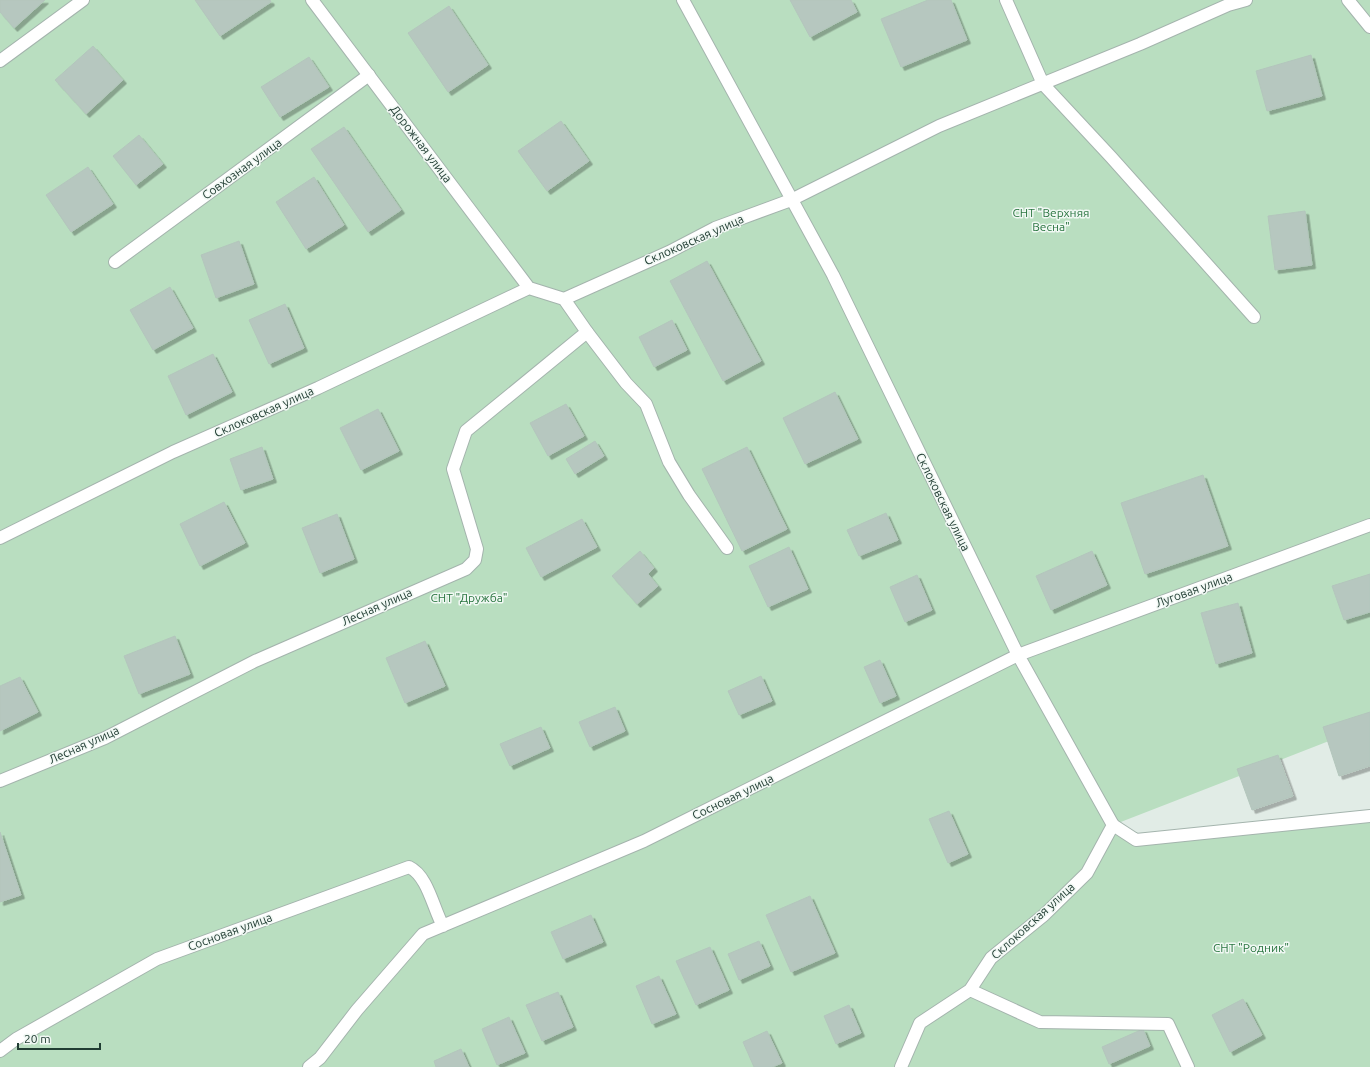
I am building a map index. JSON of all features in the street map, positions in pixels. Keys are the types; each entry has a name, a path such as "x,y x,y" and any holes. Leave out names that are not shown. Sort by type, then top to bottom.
{"street":[{"path":"0,61 83,0"},
{"name":"Дорожная улица","path":"312,0 530,288"},
{"path":"683,0 791,200 938,126 1140,44 1228,5 1246,0"},
{"path":"1006,0 1042,84 1117,163 1254,317"},
{"path":"1348,0 1370,27"},
{"name":"Совхозная улица","path":"114,262 369,76"},
{"name":"Склоковская улица","path":"564,299 669,252 715,228 791,200 833,275 1018,655 1113,825 1087,873 1044,916 991,958 970,990"},
{"path":"530,288 564,299 586,332 626,383 646,404 669,462 689,495 727,548"},
{"name":"Склоковская улица","path":"0,538 173,452 318,388 530,288"},
{"name":"Лесная улица","path":"0,781 105,738 255,661 466,569 475,560 477,549 453,469 466,431 586,332"},
{"name":"Луговая улица","path":"1018,655 1370,525"},
{"name":"Сосновая улица","path":"309,1067 320,1058 358,1010 423,934 644,841 1018,655"},
{"path":"1113,825 1136,840 1370,816"},
{"name":"Сосновая улица","path":"0,1051 16,1039 157,959 409,867 416,870 425,885 443,926"},
{"path":"901,1067 920,1023 970,990 1040,1022 1168,1024 1188,1067"}],"green space":[{"name":"СНТ \"Дружба\"","path":"0,0 1370,0 1370,725 1113,825 1137,840 1370,816 1370,1067 0,1067"}],"building":[{"path":"0,0 45,0 14,28 0,12"},
{"path":"195,0 270,0 271,2 220,36"},
{"path":"790,0 851,0 857,12 810,37"},
{"path":"928,0 951,0 967,40 901,67 881,19"},
{"path":"449,6 488,65 448,92 408,33"},
{"path":"93,46 123,80 86,114 55,80"},
{"path":"1311,55 1322,96 1267,111 1256,71"},
{"path":"309,57 329,87 280,117 261,87"},
{"path":"561,121 589,161 547,191 518,151"},
{"path":"344,127 401,210 368,232 311,149"},
{"path":"139,135 163,164 136,185 113,156"},
{"path":"88,167 113,204 71,232 46,195"},
{"path":"314,177 344,225 306,249 276,202"},
{"path":"1305,211 1312,265 1275,270 1268,216"},
{"path":"239,241 254,284 216,298 201,255"},
{"path":"707,261 761,361 723,381 670,281"},
{"path":"170,287 193,328 153,350 130,310"},
{"path":"285,304 304,348 269,364 249,320"},
{"path":"672,320 687,350 654,367 639,337"},
{"path":"213,354 232,392 186,415 168,376"},
{"path":"835,392 858,439 805,464 783,418"},
{"path":"566,404 584,436 548,456 530,423"},
{"path":"378,409 399,451 361,470 340,428"},
{"path":"595,441 604,456 575,474 566,459"},
{"path":"262,447 273,479 241,490 230,459"},
{"path":"747,447 787,529 742,551 702,469"},
{"path":"1203,475 1228,546 1145,574 1121,503"},
{"path":"224,502 245,543 200,566 180,524"},
{"path":"886,513 898,540 859,556 847,530"},
{"path":"337,514 354,559 320,573 302,528"},
{"path":"582,519 597,547 541,577 526,548"},
{"path":"789,547 808,589 768,607 749,566"},
{"path":"640,551 654,568 648,574 658,586 637,604 612,576"},
{"path":"1092,551 1107,585 1051,610 1036,576"},
{"path":"1370,574 1370,612 1344,620 1332,586"},
{"path":"917,575 932,610 905,622 890,587"},
{"path":"1238,603 1252,653 1216,664 1201,613"},
{"path":"175,636 190,674 139,694 124,656"},
{"path":"425,641 445,686 405,703 386,658"},
{"path":"880,660 896,696 880,703 864,667"},
{"path":"761,676 772,701 739,715 728,691"},
{"path":"20,677 38,712 0,731 0,686"},
{"path":"615,707 625,731 590,747 579,722"},
{"path":"1370,712 1370,766 1339,776 1323,727"},
{"path":"541,727 550,748 510,766 500,744"},
{"path":"1278,755 1293,796 1252,810 1237,769"},
{"path":"949,811 968,854 948,863 929,819"},
{"path":"0,832 21,895 0,902"},
{"path":"810,896 835,953 791,972 766,915"},
{"path":"591,915 603,942 563,959 551,932"},
{"path":"759,941 770,966 739,980 728,954"},
{"path":"710,947 729,990 696,1005 676,961"},
{"path":"659,976 676,1014 652,1024 636,986"},
{"path":"558,992 573,1027 542,1041 526,1005"},
{"path":"1243,999 1262,1035 1230,1052 1212,1015"},
{"path":"849,1005 861,1033 836,1044 824,1016"},
{"path":"509,1017 525,1053 497,1065 482,1029"},
{"path":"1143,1029 1150,1046 1109,1064 1102,1047"},
{"path":"767,1031 782,1063 772,1067 754,1067 743,1042"},
{"path":"461,1049 469,1067 436,1067 434,1061"}],"park label":[{"name":"СНТ \"Верхняя Весна\"","path":"1051,220"},
{"name":"СНТ \"Родник\"","path":"1251,948"}]}
